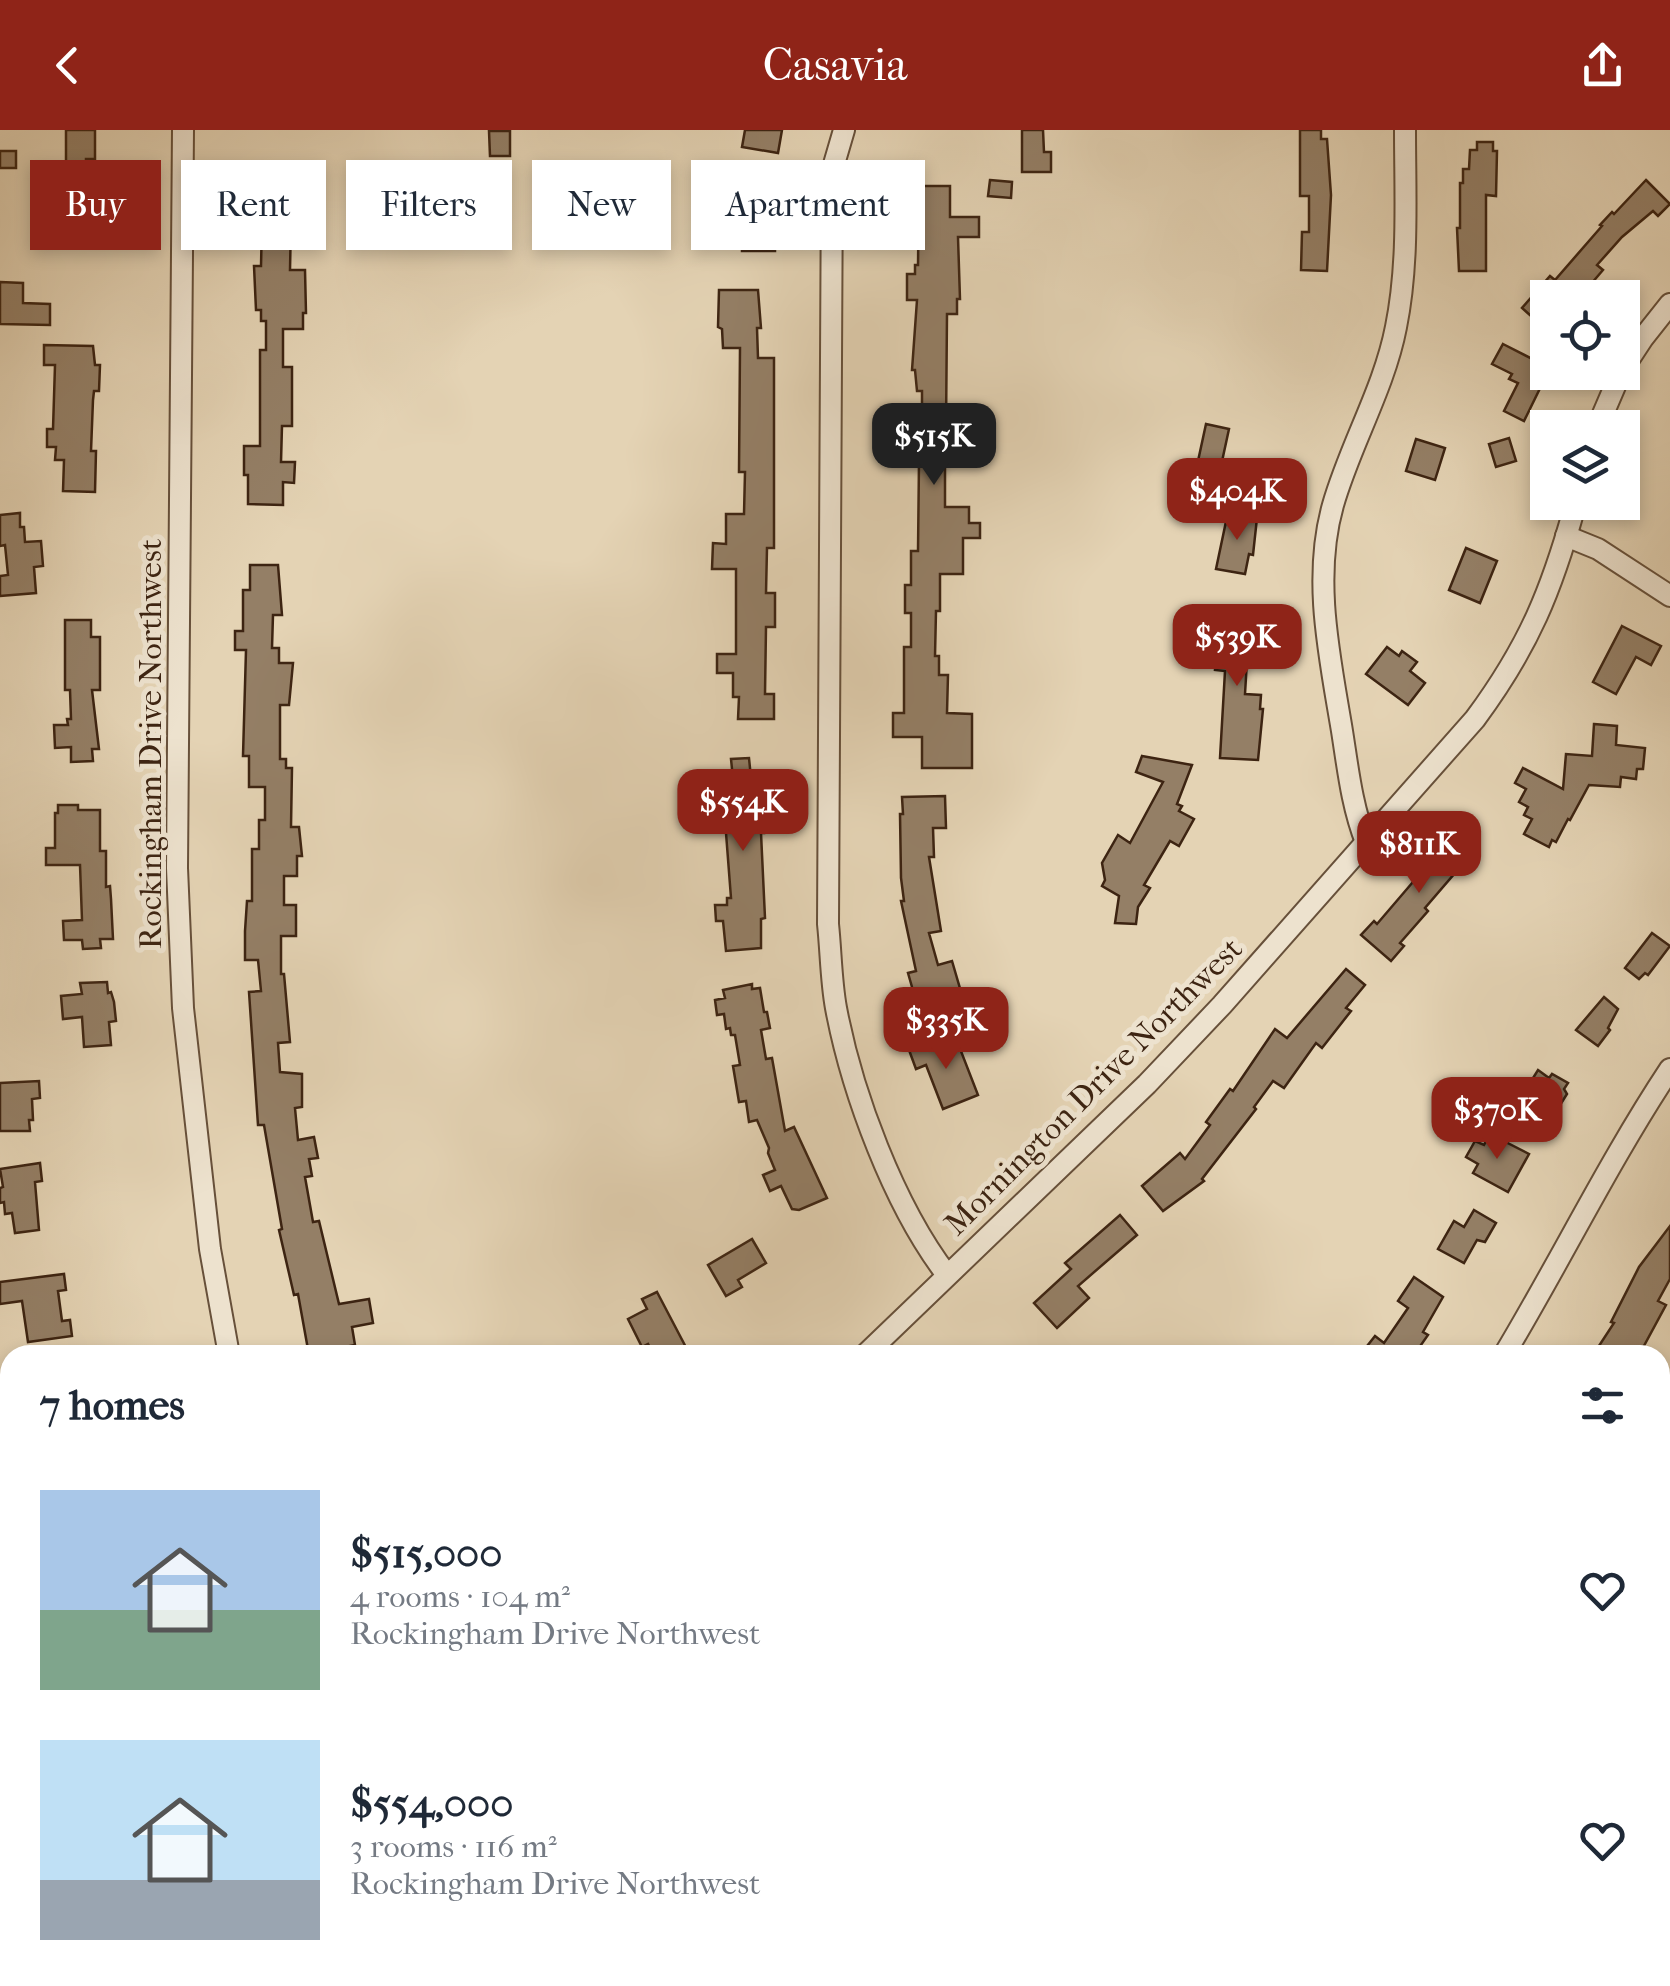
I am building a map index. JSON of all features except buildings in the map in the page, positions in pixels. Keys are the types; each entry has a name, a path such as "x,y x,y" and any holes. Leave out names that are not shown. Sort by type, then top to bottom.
{"street":[{"name":"Rockingham Drive Northwest","path":"183,130 178,848 182,1008 210,1249 228,1345"},
{"path":"844,130 832,171 828,904 831,957 836,1006 867,1121 889,1174 947,1275"},
{"path":"1366,842 1356,817 1331,663 1324,563 1333,504 1386,369 1396,327 1405,247 1405,130"},
{"path":"1640,341 1670,304"},
{"name":"Mornington Drive Northwest","path":"876,1345 1147,1084 1475,719 1503,681 1542,611 1571,520"},
{"path":"1566,536 1598,549 1670,596"},
{"path":"1510,1345 1608,1167 1670,1069"}]}
